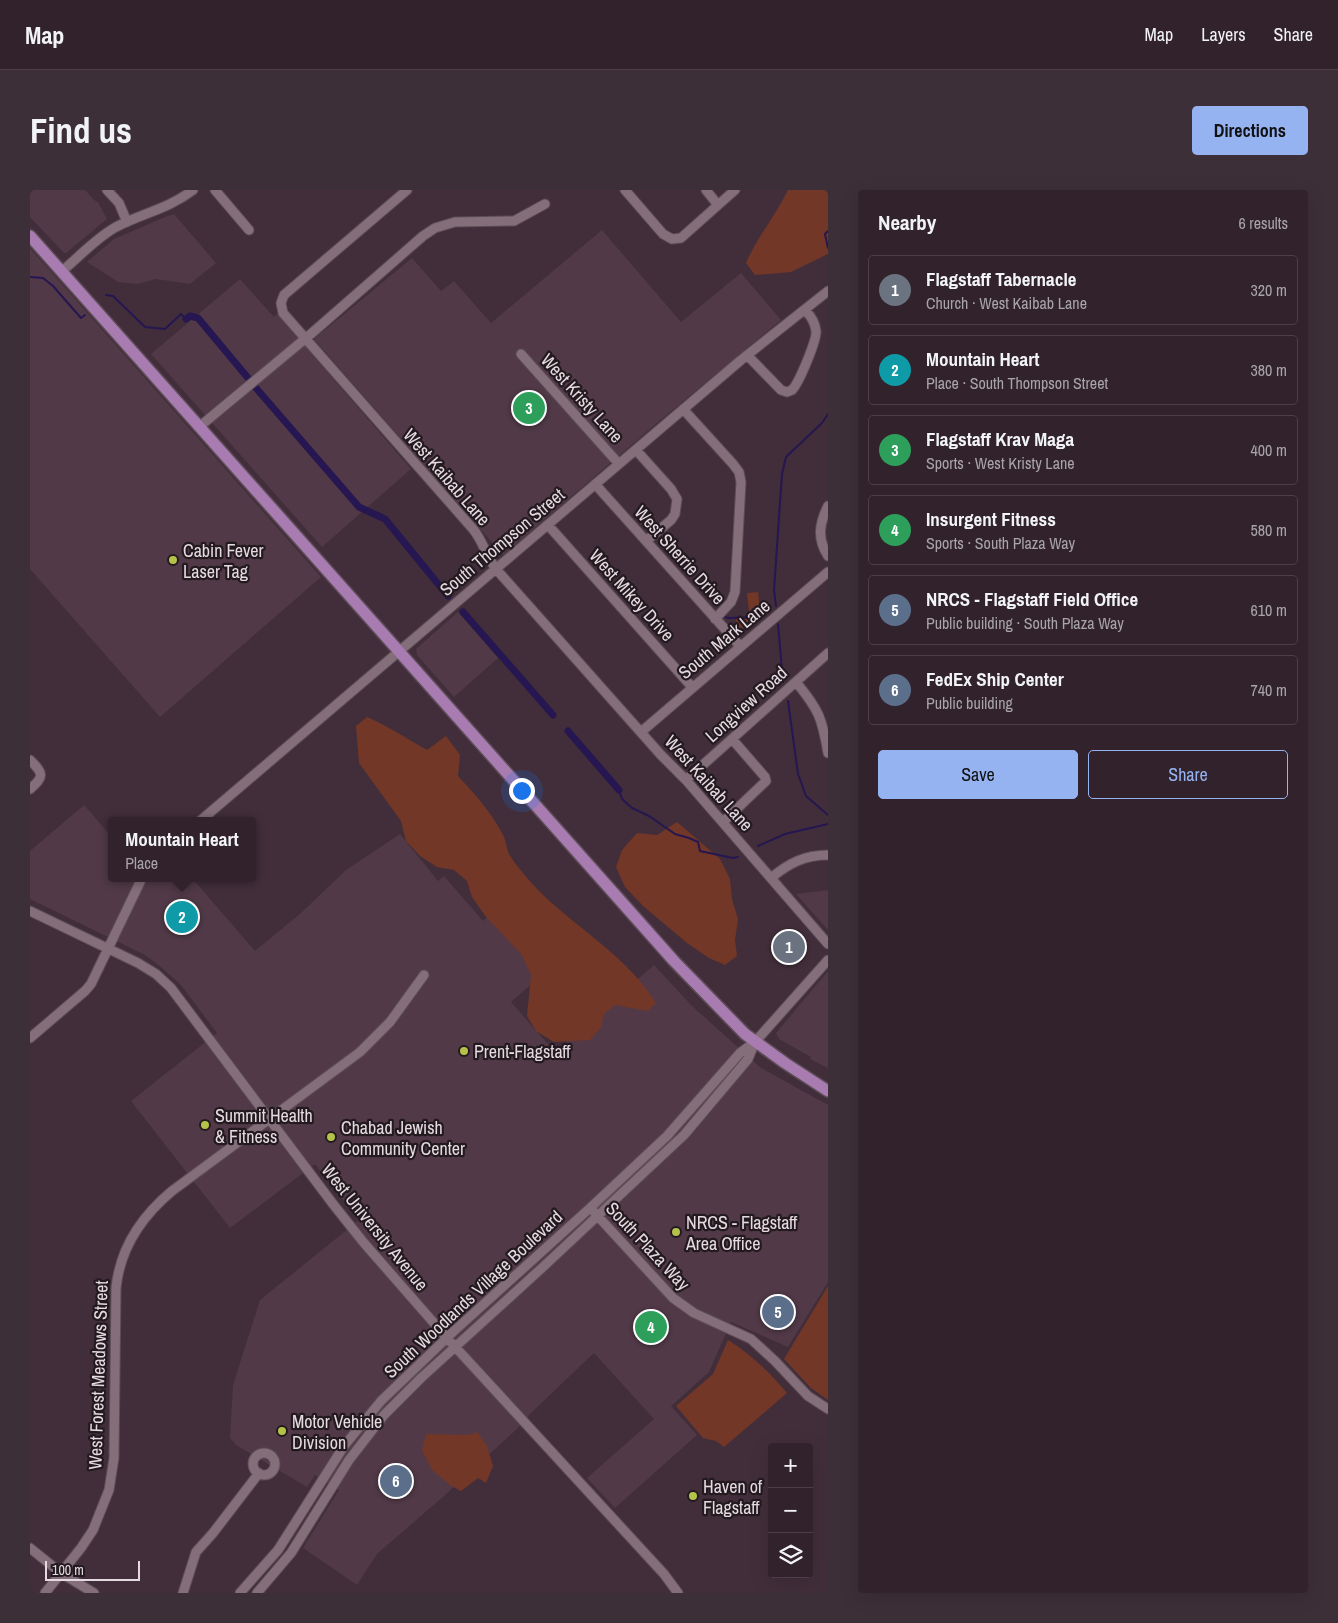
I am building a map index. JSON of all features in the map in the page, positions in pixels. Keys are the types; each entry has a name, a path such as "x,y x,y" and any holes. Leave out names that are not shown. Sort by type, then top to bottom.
{"main road":[{"path":"30,236 678,965 745,1034 828,1091"}],"street":[{"path":"108,190 119,204 127,222"},
{"path":"62,271 109,232 127,222 172,204 193,190"},
{"path":"215,190 250,230"},
{"name":"West Kaibab Lane","path":"407,190 284,294 281,303 283,313 473,529 482,542 490,561 496,568 686,780 828,944"},
{"path":"625,190 663,234 672,240 681,238 735,190"},
{"path":"706,190 718,205"},
{"path":"199,427 402,256 412,244 435,228 455,222 514,221 545,204"},
{"name":"South Thompson Street","path":"205,817 683,409 828,291"},
{"path":"747,355 781,390 787,392 792,390 800,377 816,336 814,323 805,310"},
{"name":"West Kristy Lane","path":"521,354 619,464"},
{"path":"683,409 733,464 741,482 735,592 731,602 715,619"},
{"path":"636,450 671,489 677,499 675,514 671,520 646,541"},
{"name":"West Sherrie Drive","path":"595,484 740,646"},
{"path":"828,506 820,532 823,547 828,556"},
{"name":"West Mikey Drive","path":"548,525 692,687"},
{"name":"South Mark Lane","path":"641,732 828,572"},
{"name":"Longview Road","path":"686,780 828,653"},
{"path":"796,682 816,708 826,728 828,754"},
{"path":"723,822 766,781 765,777 732,739"},
{"path":"30,760 40,771 41,776 39,781 30,789"},
{"path":"771,878 799,860 813,856 828,855"},
{"path":"30,1038 85,991 96,976 140,882"},
{"name":"West University Avenue","path":"31,912 148,968 171,988 344,1218 455,1347 660,1570 678,1593"},
{"name":"South Woodlands Village Boulevard","path":"240,1593 264,1567 282,1543 340,1453 366,1418 397,1385 447,1338 667,1136 740,1053 756,1042 828,960"},
{"name":"West Forest Meadows Street","path":"45,1593 93,1530 106,1500 114,1458 116,1288 122,1262 130,1241 142,1222 160,1201 371,1043 400,1011 424,975"},
{"name":"South Woodlands Village Boulevard","path":"257,1593 291,1553 344,1469 375,1426 421,1378 598,1217 684,1135 748,1059 756,1042"},
{"name":"South Plaza Way","path":"590,1208 673,1298 694,1313 751,1340 772,1357 808,1396 828,1409"},
{"path":"183,1593 196,1552 259,1473"},
{"path":"30,1548 61,1573 94,1593"}],"shaded area":[{"path":"32,190 85,190 98,202 107,219 64,253 30,217 30,192"},
{"path":"788,190 828,190 828,254 791,272 755,275 746,263"},
{"path":"174,214 216,263 190,284 156,279 137,284 118,282 87,262 114,239"},
{"path":"602,230 681,322 741,273 781,320 503,555 314,339 412,258 441,291 454,281 491,323"},
{"path":"30,248 321,577 160,717 30,569"},
{"path":"240,279 274,317 277,314 411,469 322,547 151,354"},
{"path":"758,592 760,610 749,611 747,593"},
{"path":"458,612 498,658 454,697 417,655 416,649"},
{"path":"736,619 748,619 748,627 737,628"},
{"path":"367,717 427,750 446,736 460,755 458,776 493,818 503,835 508,852 514,862 538,890 555,906 627,967 656,1003 648,1011 615,1005 604,1014 601,1027 590,1040 554,1042 536,1031 527,1016 531,975 522,955 486,917 472,897 467,881 454,870 437,867 420,856 406,841 401,821 359,763 356,726"},
{"path":"84,805 108,832 108,882 195,882 255,951 301,913 346,870 400,834 438,881 444,876 483,921 496,910 550,968 511,1002 555,1052 654,965 692,1006 761,1068 828,1105 828,1282 788,1347 731,1322 709,1372 671,1406 697,1435 615,1508 587,1478 654,1419 594,1353 532,1412 518,1428 377,1554 357,1585 303,1548 339,1490 315,1475 307,1487 236,1445 230,1438 233,1385 260,1300 359,1220 315,1164 230,1228 131,1101 217,1033 181,985 145,955 30,899 30,851"},
{"path":"677,822 720,859 730,879 732,899 738,919 735,940 737,956 725,965 709,958 687,943 643,906 625,887 616,867 622,850 637,833 657,835"},
{"path":"828,890 828,930 796,894"},
{"path":"828,971 828,1068 779,1039 776,1033"},
{"path":"828,1286 828,1400 811,1388 784,1359"},
{"path":"728,1340 760,1364 787,1393 724,1447 716,1441 703,1438 676,1406 713,1374"},
{"path":"476,1431 487,1446 493,1466 486,1483 478,1478 461,1491 450,1485 432,1470 422,1450 426,1434 466,1435 473,1434"}],"waterway":[{"path":"828,231 825,234 828,248"},
{"path":"30,277 43,278 53,286 81,318 85,315"},
{"path":"106,295 113,296 145,327 165,329 181,314 186,319"},
{"path":"186,319 190,316 198,318 248,378"},
{"path":"256,388 359,507 385,519 448,596"},
{"path":"776,606 774,590 782,474 786,457 822,423 828,414"},
{"path":"463,612 553,715"},
{"path":"725,617 762,617"},
{"path":"778,624 783,682"},
{"path":"788,701 798,774 806,796 828,815"},
{"path":"568,731 619,790"},
{"path":"619,790 622,799 632,808 649,816 675,834 698,842 700,851 733,858 738,857"},
{"path":"758,846 785,834 828,824"}],"place":[{"name":"Flagstaff Krav Maga","path":"529,408"},
{"name":"Cabin Fever Laser Tag","path":"173,560"},
{"name":"Mountain Heart","path":"182,917"},
{"name":"Flagstaff Tabernacle","path":"789,947"},
{"name":"Prent-Flagstaff","path":"464,1051"},
{"name":"Summit Health & Fitness","path":"205,1125"},
{"name":"Chabad Jewish Community Center","path":"331,1137"},
{"name":"NRCS - Flagstaff Area Office","path":"676,1232"},
{"name":"NRCS - Flagstaff Field Office","path":"778,1312"},
{"name":"Insurgent Fitness","path":"651,1327"},
{"name":"Motor Vehicle Division","path":"282,1431"},
{"name":"FedEx Ship Center","path":"396,1481"},
{"name":"Haven of Flagstaff","path":"693,1496"}]}
